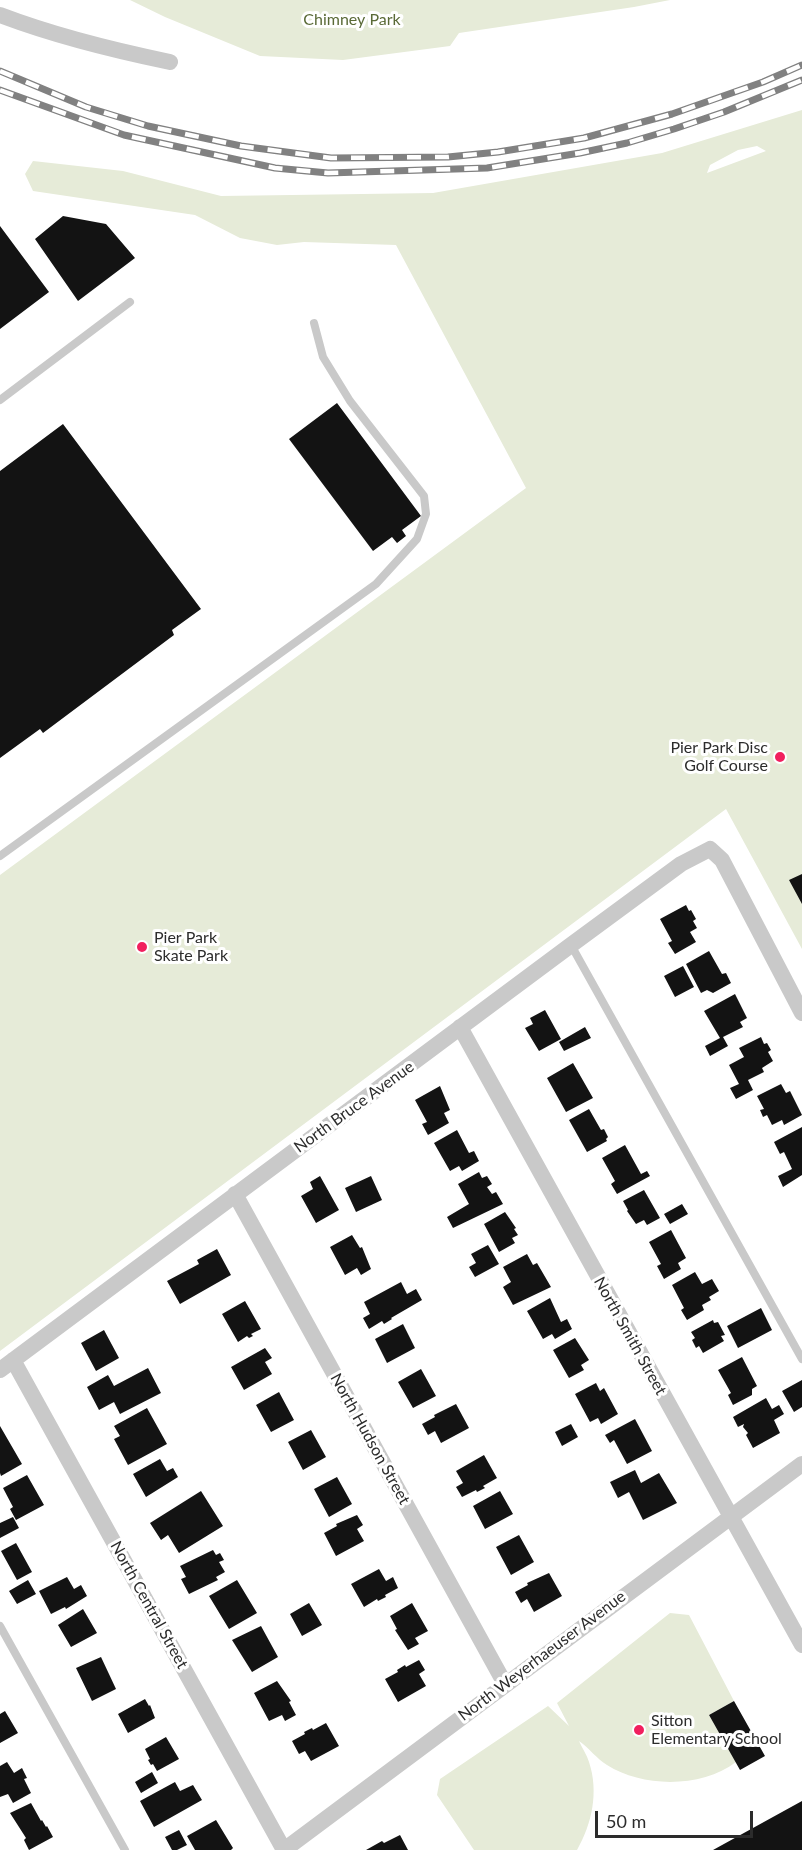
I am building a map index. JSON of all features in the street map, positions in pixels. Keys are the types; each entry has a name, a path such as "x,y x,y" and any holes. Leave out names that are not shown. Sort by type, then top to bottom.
{"street":[{"path":"0,15 82,42 170,62"},
{"name":"North Bruce Avenue","path":"7,1365 681,864 710,849 722,860 802,1013"},
{"name":"North Smith Street","path":"460,1027 802,1645"},
{"name":"North Hudson Street","path":"235,1194 505,1684"},
{"name":"North Central Street","path":"7,1365 284,1850"},
{"name":"North Weyerhaeuser Avenue","path":"284,1850 729,1516 802,1464"}],"lane":[{"path":"0,400 130,302"},
{"path":"0,856 376,584 417,539 426,514 424,496 350,401 323,357 314,323"},
{"path":"571,945 802,1359"},
{"path":"0,1626 125,1850"}],"green space":[{"name":"Chimney Park","path":"130,0 670,0 459,33 450,46 343,60 260,56"},
{"path":"802,110 802,949 726,809 0,1351 0,875 526,488 396,245 304,242 277,245 240,238 195,215 33,191 25,174 33,161 123,171 221,196 433,193 662,153","holes":["757,146 766,151 707,173 710,165 738,150"]},
{"path":"670,1613 689,1615 734,1701 709,1715 736,1762 707,1777 672,1782 655,1781 621,1773 600,1760 579,1741 592,1773 594,1796 587,1829 577,1850 474,1850 437,1795 440,1779 548,1706 569,1726 557,1703"}],"building":[{"path":"63,216 106,224 135,258 78,301 35,239"},
{"path":"0,226 49,292 0,329"},
{"path":"337,403 421,516 402,530 406,536 397,543 392,537 373,551 289,439"},
{"path":"63,424 201,609 172,630 174,635 43,733 40,729 0,758 0,471"},
{"path":"802,874 802,904 789,880"},
{"path":"686,905 696,919 693,921 697,928 690,932 696,942 675,954 668,943 672,941 660,919"},
{"path":"709,951 722,974 726,973 731,983 713,993 707,990 701,993 686,964"},
{"path":"683,966 694,987 675,997 664,976"},
{"path":"735,994 747,1018 740,1022 743,1027 723,1037 728,1046 710,1056 705,1046 720,1038 704,1011"},
{"path":"545,1010 561,1039 539,1051 525,1028 533,1024 530,1018"},
{"path":"585,1027 591,1038 564,1051 559,1042"},
{"path":"761,1037 764,1044 767,1043 771,1050 768,1052 773,1061 762,1068 764,1072 748,1080 753,1090 736,1099 730,1088 739,1084 729,1065 744,1057 739,1048"},
{"path":"573,1063 593,1098 566,1112 547,1078"},
{"path":"781,1084 786,1093 790,1091 802,1115 784,1125 782,1120 772,1125 767,1115 763,1117 760,1110 764,1109 757,1096"},
{"path":"440,1086 450,1110 444,1113 449,1123 428,1135 422,1124 427,1122 415,1100"},
{"path":"589,1109 601,1130 604,1129 608,1137 607,1141 587,1152 569,1120"},
{"path":"802,1127 802,1175 783,1187 778,1176 792,1169 784,1152 780,1154 774,1142"},
{"path":"457,1130 469,1153 474,1151 479,1161 462,1171 459,1166 450,1171 434,1143"},
{"path":"625,1145 641,1174 647,1171 650,1176 617,1194 611,1184 615,1181 602,1158"},
{"path":"479,1172 482,1178 487,1176 492,1184 487,1187 492,1194 496,1192 503,1204 453,1228 447,1217 469,1204 458,1184"},
{"path":"320,1176 339,1210 316,1223 301,1196 313,1189 310,1182"},
{"path":"371,1176 382,1200 356,1212 345,1188"},
{"path":"644,1190 660,1218 647,1225 644,1220 636,1224 623,1201"},
{"path":"682,1204 688,1214 670,1224 664,1214"},
{"path":"505,1212 518,1235 512,1238 515,1243 499,1252 484,1224"},
{"path":"671,1230 686,1258 678,1263 681,1269 664,1279 657,1266 661,1264 649,1242"},
{"path":"352,1235 360,1248 362,1247 371,1269 361,1275 357,1268 345,1275 330,1247"},
{"path":"488,1245 499,1264 475,1277 469,1267 476,1263 471,1254"},
{"path":"217,1249 231,1275 180,1304 167,1281 199,1264 197,1260"},
{"path":"527,1254 533,1265 537,1263 551,1287 513,1305 503,1287 511,1282 503,1267"},
{"path":"695,1272 702,1284 712,1279 719,1291 709,1297 711,1300 702,1305 704,1310 687,1320 681,1310 684,1308 672,1285"},
{"path":"401,1282 407,1294 416,1289 422,1300 384,1324 382,1321 369,1329 363,1318 370,1314 364,1302"},
{"path":"550,1298 561,1322 567,1319 572,1329 555,1339 552,1334 543,1339 527,1311"},
{"path":"245,1301 261,1329 251,1334 253,1336 249,1338 247,1336 238,1342 222,1314"},
{"path":"761,1308 772,1330 738,1348 727,1326"},
{"path":"713,1320 714,1323 718,1322 725,1335 721,1336 724,1341 703,1353 699,1346 696,1348 692,1340 695,1338 691,1332"},
{"path":"403,1324 415,1348 387,1363 375,1339"},
{"path":"104,1330 119,1358 96,1371 81,1343"},
{"path":"575,1338 589,1360 581,1365 584,1370 569,1378 553,1350"},
{"path":"265,1348 272,1358 265,1362 272,1374 244,1390 231,1367"},
{"path":"742,1357 757,1386 752,1389 752,1395 733,1405 728,1395 731,1393 718,1370"},
{"path":"148,1368 161,1393 120,1414 114,1402 99,1410 87,1387 108,1375 114,1386"},
{"path":"421,1369 436,1396 413,1408 398,1382"},
{"path":"802,1380 802,1407 794,1412 782,1391"},
{"path":"596,1383 600,1391 604,1388 618,1414 601,1424 598,1418 590,1422 575,1394"},
{"path":"279,1392 294,1420 271,1432 256,1405"},
{"path":"766,1398 772,1409 779,1405 784,1414 774,1420 780,1433 753,1448 746,1435 748,1433 743,1427 744,1424 738,1427 733,1417"},
{"path":"456,1404 469,1428 441,1443 435,1431 428,1435 422,1424"},
{"path":"147,1408 167,1444 128,1465 114,1439 120,1436 114,1426"},
{"path":"635,1419 652,1451 627,1464 614,1440 610,1443 605,1435"},
{"path":"571,1424 578,1437 562,1446 555,1432"},
{"path":"0,1426 22,1464 1,1476 0,1473"},
{"path":"311,1430 326,1457 303,1470 288,1442"},
{"path":"484,1455 497,1478 483,1486 485,1488 462,1497 456,1487 463,1483 456,1471"},
{"path":"160,1459 167,1471 173,1468 178,1477 146,1497 133,1474"},
{"path":"635,1470 641,1483 659,1473 677,1503 643,1520 629,1492 618,1498 610,1482"},
{"path":"27,1475 44,1505 16,1520 10,1509 13,1507 3,1488"},
{"path":"337,1477 352,1504 329,1517 314,1489"},
{"path":"201,1491 223,1526 179,1553 168,1535 161,1540 150,1523"},
{"path":"500,1491 513,1514 485,1529 473,1506"},
{"path":"357,1515 363,1525 357,1529 364,1541 336,1556 324,1533 337,1526 336,1524"},
{"path":"13,1517 19,1528 0,1538 0,1523"},
{"path":"519,1535 534,1562 511,1575 496,1547"},
{"path":"16,1543 32,1572 17,1580 1,1551"},
{"path":"213,1550 216,1555 220,1553 224,1560 219,1562 225,1572 216,1577 218,1580 189,1594 181,1579 186,1577 180,1566"},
{"path":"379,1569 386,1581 393,1577 398,1588 385,1595 386,1597 378,1601 377,1599 364,1607 351,1584"},
{"path":"549,1573 562,1596 534,1612 527,1599 521,1603 515,1592 528,1585 527,1583"},
{"path":"67,1577 74,1589 81,1585 87,1596 66,1609 65,1607 51,1614 39,1591"},
{"path":"28,1580 36,1594 17,1604 9,1591"},
{"path":"237,1580 257,1613 229,1629 209,1596"},
{"path":"309,1603 322,1625 302,1636 290,1614"},
{"path":"412,1603 428,1631 415,1638 419,1644 408,1650 395,1630 397,1629 390,1616"},
{"path":"83,1609 97,1633 71,1647 58,1625"},
{"path":"261,1626 278,1657 252,1672 232,1640"},
{"path":"101,1657 116,1689 92,1701 76,1668"},
{"path":"419,1660 425,1670 419,1674 426,1686 398,1702 385,1679 405,1665 406,1667"},
{"path":"277,1681 291,1701 289,1702 296,1715 285,1721 282,1715 269,1721 254,1693"},
{"path":"145,1699 155,1718 128,1733 118,1714"},
{"path":"734,1701 765,1756 740,1770 709,1715"},
{"path":"5,1711 18,1733 0,1743 0,1714"},
{"path":"326,1723 339,1746 311,1761 305,1751 299,1754 292,1741 305,1734 304,1732"},
{"path":"166,1737 179,1759 157,1771 148,1760 150,1759 145,1749"},
{"path":"7,1762 14,1773 22,1768 27,1778 24,1779 31,1793 13,1803 8,1794 0,1797 0,1766"},
{"path":"152,1772 158,1783 141,1793 135,1782"},
{"path":"175,1782 180,1791 193,1785 202,1800 154,1827 140,1801"},
{"path":"802,1801 802,1850 713,1850"},
{"path":"31,1803 53,1837 29,1850 24,1840 26,1838 10,1813"},
{"path":"216,1820 233,1848 231,1850 195,1850 187,1836"},
{"path":"179,1830 187,1845 172,1850 165,1837"},
{"path":"400,1835 408,1850 366,1850 382,1841 384,1843"}],"railway":[{"path":"0,71 86,107 148,126 241,146 331,158 448,157 498,152 584,138 672,114 763,82 802,65"},
{"path":"0,90 124,135 275,168 328,173 487,168 580,153 627,143 674,129 724,112 802,80"}],"place":[{"name":"Pier Park Disc Golf Course","path":"780,757"},
{"name":"Pier Park Skate Park","path":"142,947"},
{"name":"Sitton Elementary School","path":"639,1730"}]}
